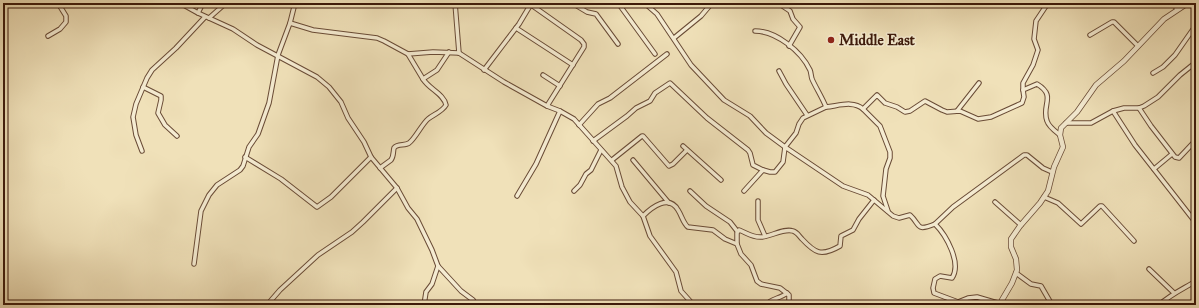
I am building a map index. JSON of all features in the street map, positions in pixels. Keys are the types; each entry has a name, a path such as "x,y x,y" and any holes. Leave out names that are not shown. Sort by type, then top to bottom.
{"street":[{"path":"48,36 60,29 66,22 66,16 58,3"},
{"path":"180,3 198,14 233,28 257,45 317,77 329,87 341,102 348,118 364,142 371,157 396,188 408,208 421,225 438,266 464,293 473,300 476,305"},
{"path":"198,14 203,3"},
{"path":"142,151 136,135 133,117 136,104 152,70 207,18 226,3"},
{"path":"194,264 200,217 204,206 217,185 240,170 243,166 249,147 258,134 269,103 278,55 290,23 295,3"},
{"path":"455,3 459,53"},
{"path":"572,3 587,12 596,14 618,44"},
{"path":"618,3 655,54"},
{"path":"646,3 648,7 657,14 692,65 724,100 750,116 766,134 843,186 868,195 896,218 910,215 919,227 922,228 935,224 953,208 1024,155 1043,168 1052,172"},
{"path":"674,38 701,16 712,3"},
{"path":"778,3 790,11 800,27 789,46"},
{"path":"863,109 877,95 886,104 897,107 905,112 910,111 925,101 947,112 957,111 978,119 991,117 1022,103 1024,97 1023,83 1033,65 1038,50 1034,39 1036,21 1048,3"},
{"path":"1173,3 1177,9"},
{"path":"935,224 953,253 956,270 952,278 940,276 935,279 933,288 934,293 958,302 973,297 1001,304 1004,294 1016,273 1018,265 1011,242 1013,235 1040,203 1049,187 1052,172 1063,147 1060,135 1061,129 1077,112 1094,87 1124,61 1164,19 1188,3"},
{"path":"484,70 516,28 531,4 581,40 584,44 584,47 547,106"},
{"path":"1090,35 1114,22 1138,46"},
{"path":"290,23 313,30 370,36 384,41 408,54 423,79 444,100 446,105 428,120 411,141 406,145 396,146 392,160 380,168"},
{"path":"1153,73 1163,67 1175,55 1196,25"},
{"path":"516,28 573,64"},
{"path":"756,31 762,31 775,36 800,56 807,66 826,107"},
{"path":"423,79 437,70 449,52"},
{"path":"408,54 459,53 484,70 547,106 574,119 601,150 612,160 618,170 622,187 630,202 643,216 650,236 676,272 681,291 692,305"},
{"path":"579,125 598,104 610,98 667,54"},
{"path":"1066,123 1091,123 1113,111 1124,108 1139,108 1144,106 1158,97 1180,75 1195,63"},
{"path":"779,71 807,116"},
{"path":"543,75 560,86"},
{"path":"593,141 630,113 650,101 655,93 670,83 704,116 748,150 753,165 763,170 775,172 783,162 785,147 796,133 801,120 826,107 854,104 863,109 880,126 890,152 890,158 886,169 883,196 888,211"},
{"path":"957,111 979,83"},
{"path":"1023,90 1037,84 1046,91 1048,96 1046,112 1047,120 1049,125 1060,135"},
{"path":"143,87 160,96 161,100 158,113 165,125 177,136"},
{"path":"1139,108 1175,158 1178,158 1196,140"},
{"path":"517,196 536,164 560,111"},
{"path":"1113,111 1126,133 1196,223"},
{"path":"612,160 642,136 669,166 674,164 687,150"},
{"path":"683,146 721,180"},
{"path":"574,190 580,185 586,174 591,170 601,150"},
{"path":"1154,169 1172,154"},
{"path":"245,157 281,179 318,207 331,197 371,157"},
{"path":"633,160 669,203 678,209 684,223 688,227 712,230 725,239 737,244"},
{"path":"744,191 763,170"},
{"path":"267,305 280,290 318,255 360,225 396,188"},
{"path":"690,191 706,206 730,222 737,231 737,244 741,254 750,265 757,281 761,284 780,288 787,293 790,305"},
{"path":"1044,197 1058,203 1081,224 1094,211 1102,206 1134,241"},
{"path":"737,231 740,230 747,235 765,236 784,231 793,231 796,232 808,246 817,252 832,250 840,246 841,236 853,230 856,223 874,200"},
{"path":"758,201 758,220 765,236"},
{"path":"995,202 1021,225"},
{"path":"643,216 658,204 669,203"},
{"path":"424,305 426,292 432,284 438,266"},
{"path":"1149,269 1174,293"},
{"path":"1016,273 1031,284 1041,286 1052,305"},
{"path":"1159,305 1174,293 1196,281"},
{"path":"766,305 771,300 781,297 787,293"}],"place":[{"name":"Middle East","path":"831,40"}]}
